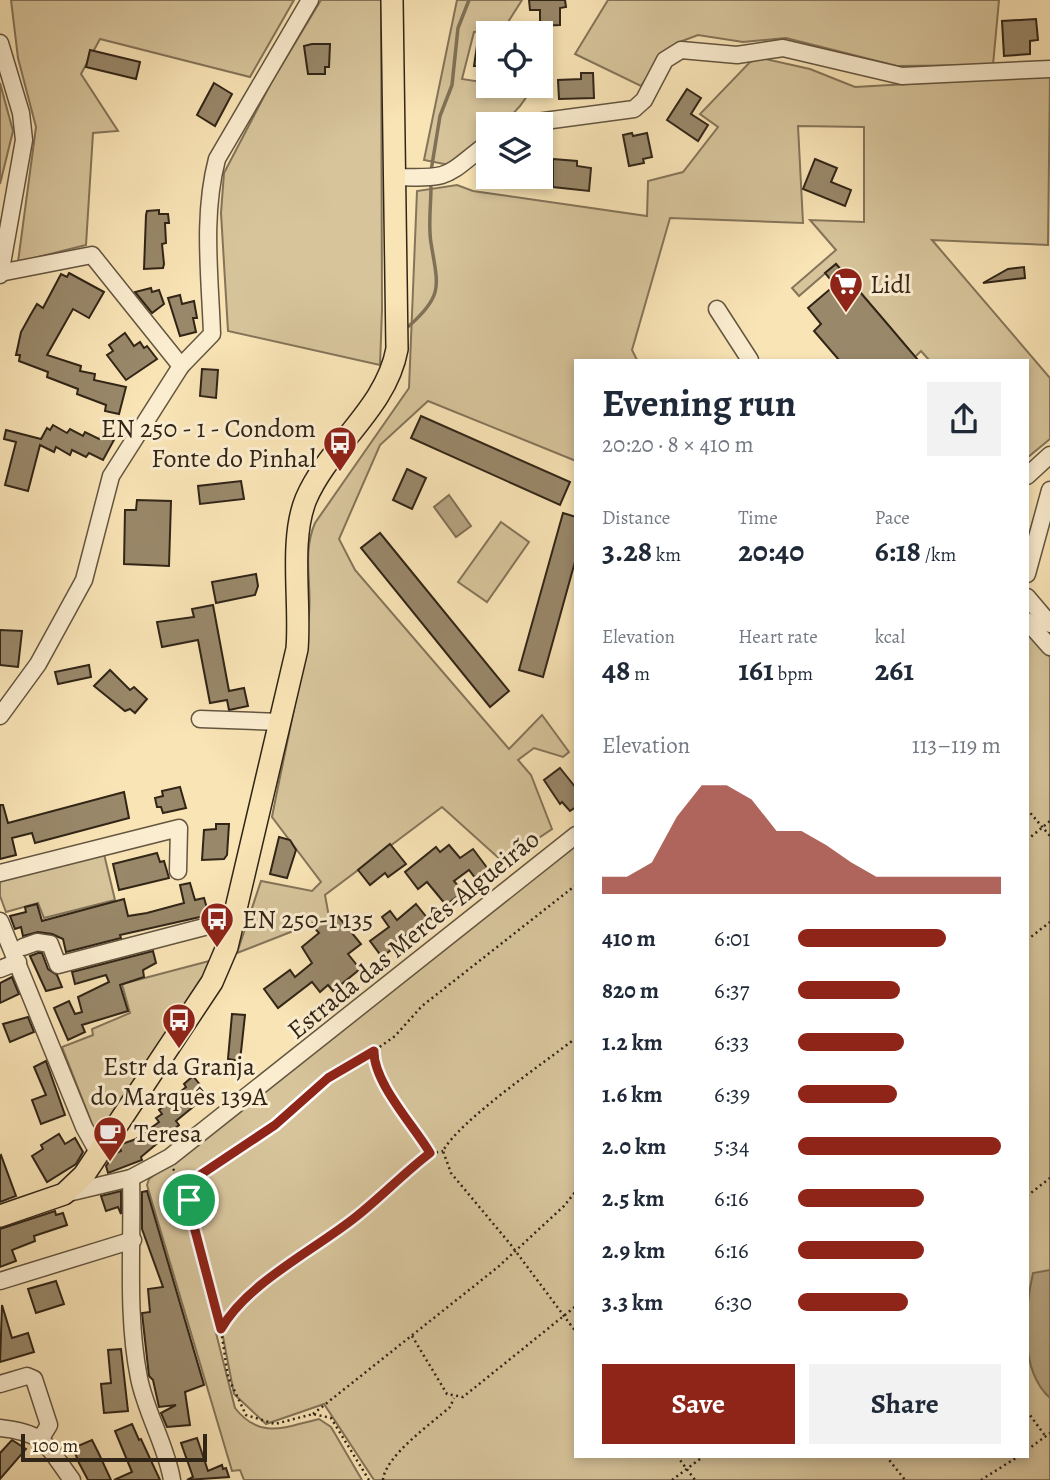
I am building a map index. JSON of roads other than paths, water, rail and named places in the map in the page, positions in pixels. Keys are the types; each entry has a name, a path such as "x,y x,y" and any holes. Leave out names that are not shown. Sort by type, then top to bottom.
{"main road":[{"path":"0,1216 64,1194 95,1159 212,982 225,954 296,649 300,606 298,541 303,510 318,478 377,397 395,360 398,316 392,0"}],"street":[{"path":"0,716 38,664 85,580 111,476 181,366 212,334 208,218 211,184 217,159 310,0"},
{"path":"0,43 21,113 24,140 0,274 92,255 181,366"},
{"path":"553,120 634,109 644,100 665,60 681,50 737,55 783,48 902,76 1050,69"},
{"path":"396,177 429,178 451,174 476,153"},
{"path":"717,309 749,359"},
{"path":"1029,567 1050,490"},
{"path":"1029,601 1048,637"},
{"path":"1029,623 1048,637"},
{"path":"200,719 280,722"},
{"path":"0,873 179,828 178,871"},
{"name":"Estrada das Mercês-Algueirão","path":"64,1194 131,1178 165,1160 574,837"},
{"path":"0,969 37,942 50,944 58,965 235,919"},
{"path":"0,921 20,955 84,1127 95,1159 97,1175 107,1184"},
{"path":"131,1178 133,1333 138,1375 146,1412 174,1479"},
{"path":"0,1281 133,1240"},
{"path":"0,1384 27,1376 34,1379 49,1425 41,1438"},
{"path":"0,1428 22,1430 41,1438 72,1480"}],"waterway":[{"path":"431,171 440,116 452,85 458,28 469,0"},
{"path":"409,326 428,306 436,289 430,229 431,187"}],"place":[{"name":"Lidl","path":"846,314"},
{"name":"EN 250 - 1 - Condom Fonte do Pinhal","path":"340,473"},
{"name":"EN 250-1 135","path":"217,949"},
{"name":"Estr da Granja do Marquês 139A","path":"179,1050"},
{"name":"Teresa","path":"110,1163"}]}
